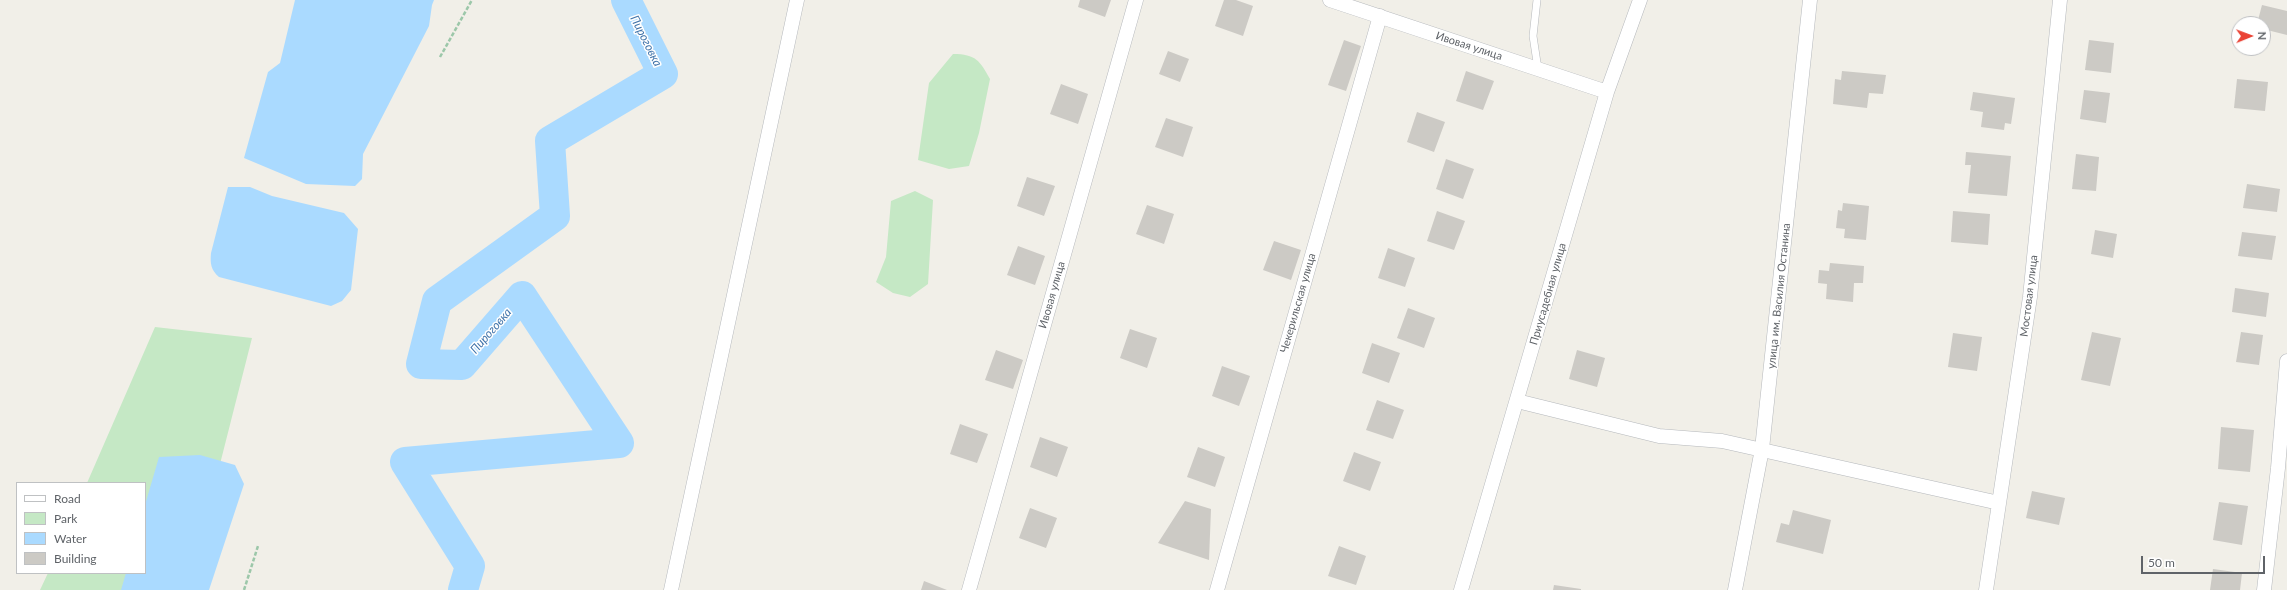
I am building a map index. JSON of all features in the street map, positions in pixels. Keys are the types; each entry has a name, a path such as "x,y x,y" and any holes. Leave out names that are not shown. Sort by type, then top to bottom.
{"street":[{"path":"671,590 797,0"},
{"name":"Ивовая улица","path":"969,590 1136,0"},
{"name":"Ивовая улица","path":"1330,0 1607,92"},
{"name":"Приусадебная улица","path":"1462,590 1607,92 1640,0"},
{"name":"улица им. Василия Останина","path":"1735,590 1762,449 1810,0"},
{"name":"Мостовая улица","path":"1986,590 2030,297 2060,0"},
{"name":"Чекерильская улица","path":"1217,590 1380,16"},
{"path":"2264,590 2278,468 2287,361"},
{"path":"1517,401 1659,436 1722,441 1999,503"}],"lane":[{"path":"1537,0 1533,36 1538,69"}],"path":[{"path":"440,57 472,0"},
{"path":"244,590 258,546"}],"green space":[{"path":"953,54 961,54 972,57 980,63 990,79 979,133 969,166 949,169 918,160 929,83"},
{"path":"915,191 933,200 928,284 910,297 893,293 876,282 886,257 891,201"},
{"path":"155,327 252,338 188,590 40,590 48,574 146,574 146,482 87,482"}],"water":[{"path":"295,0 434,0 429,26 363,154 362,179 355,186 306,184 244,158 268,72 280,63"},
{"path":"228,187 250,187 272,196 344,213 358,229 351,290 342,301 331,306 219,277 214,272 211,253"},
{"path":"200,455 235,465 244,484 209,590 121,590 126,574 146,574 146,502 159,457"}],"building":[{"path":"1080,0 1111,0 1105,17 1078,7"},
{"path":"1224,0 1236,0 1253,6 1243,36 1215,26"},
{"path":"2262,5 2287,11 2287,35 2271,31 2271,16 2259,16"},
{"path":"1344,40 1361,46 1346,91 1328,85"},
{"path":"2089,40 2114,43 2111,73 2085,70"},
{"path":"1168,51 1189,59 1180,82 1159,74"},
{"path":"1466,71 1494,81 1483,110 1456,101"},
{"path":"1842,71 1886,75 1883,94 1869,93 1867,108 1833,104 1835,79 1841,80"},
{"path":"2237,79 2268,82 2265,111 2234,108"},
{"path":"1061,84 1088,94 1078,124 1050,114"},
{"path":"2084,90 2110,93 2106,123 2080,119"},
{"path":"1973,92 2015,98 2011,124 2005,123 2004,130 1981,127 1983,112 1970,110"},
{"path":"1417,112 1445,122 1434,152 1407,142"},
{"path":"1166,118 1193,127 1183,157 1155,147"},
{"path":"1966,152 2011,156 2007,196 1968,193 1971,165 1965,165"},
{"path":"2076,154 2099,157 2096,191 2072,189"},
{"path":"1446,159 1474,169 1463,199 1436,189"},
{"path":"1027,177 1055,186 1044,216 1017,206"},
{"path":"2247,184 2280,189 2277,212 2243,208"},
{"path":"1843,203 1869,206 1866,240 1844,238 1845,229 1836,228 1838,210 1842,211"},
{"path":"1147,205 1174,214 1164,244 1136,234"},
{"path":"1437,211 1465,221 1454,250 1427,241"},
{"path":"1953,211 1990,214 1988,245 1951,242"},
{"path":"2095,230 2117,234 2113,258 2091,254"},
{"path":"2242,232 2276,236 2272,260 2238,256"},
{"path":"1274,241 1301,250 1291,280 1263,270"},
{"path":"1018,246 1045,256 1035,285 1007,275"},
{"path":"1388,248 1415,258 1405,287 1378,278"},
{"path":"1830,263 1864,266 1863,283 1854,283 1853,302 1826,299 1827,284 1818,283 1819,270 1829,271"},
{"path":"2235,288 2269,293 2266,317 2232,312"},
{"path":"1408,308 1435,318 1424,348 1397,338"},
{"path":"1130,329 1157,338 1147,368 1120,358"},
{"path":"2092,332 2121,338 2110,386 2081,380"},
{"path":"2241,332 2263,335 2259,365 2236,362"},
{"path":"1953,333 1982,337 1977,371 1948,367"},
{"path":"1372,343 1400,353 1389,383 1362,373"},
{"path":"996,350 1023,360 1013,389 985,380"},
{"path":"1577,350 1605,358 1597,387 1569,379"},
{"path":"1222,366 1250,376 1239,406 1212,396"},
{"path":"1377,400 1404,410 1393,439 1366,430"},
{"path":"960,424 988,434 977,463 950,454"},
{"path":"2221,427 2254,430 2250,472 2218,469"},
{"path":"1040,437 1068,447 1057,477 1030,467"},
{"path":"1198,447 1225,457 1215,487 1187,477"},
{"path":"1354,452 1381,462 1370,491 1343,481"},
{"path":"2032,491 2065,498 2059,525 2026,518"},
{"path":"1185,501 1211,509 1209,560 1158,543"},
{"path":"2219,502 2248,506 2242,545 2213,540"},
{"path":"1030,508 1057,518 1046,548 1019,538"},
{"path":"1793,510 1831,520 1823,554 1776,542 1781,523 1789,525"},
{"path":"1339,546 1366,556 1356,585 1328,576"},
{"path":"2213,569 2242,573 2240,590 2210,590"},
{"path":"924,581 947,590 921,590"},
{"path":"1554,585 1581,589 1581,590 1553,590"}],"waterway":[{"name":"Пироговка","path":"463,590 470,566 405,462 619,443 522,296 462,365 421,364 437,301 555,216 550,141 663,74 626,0"}]}
